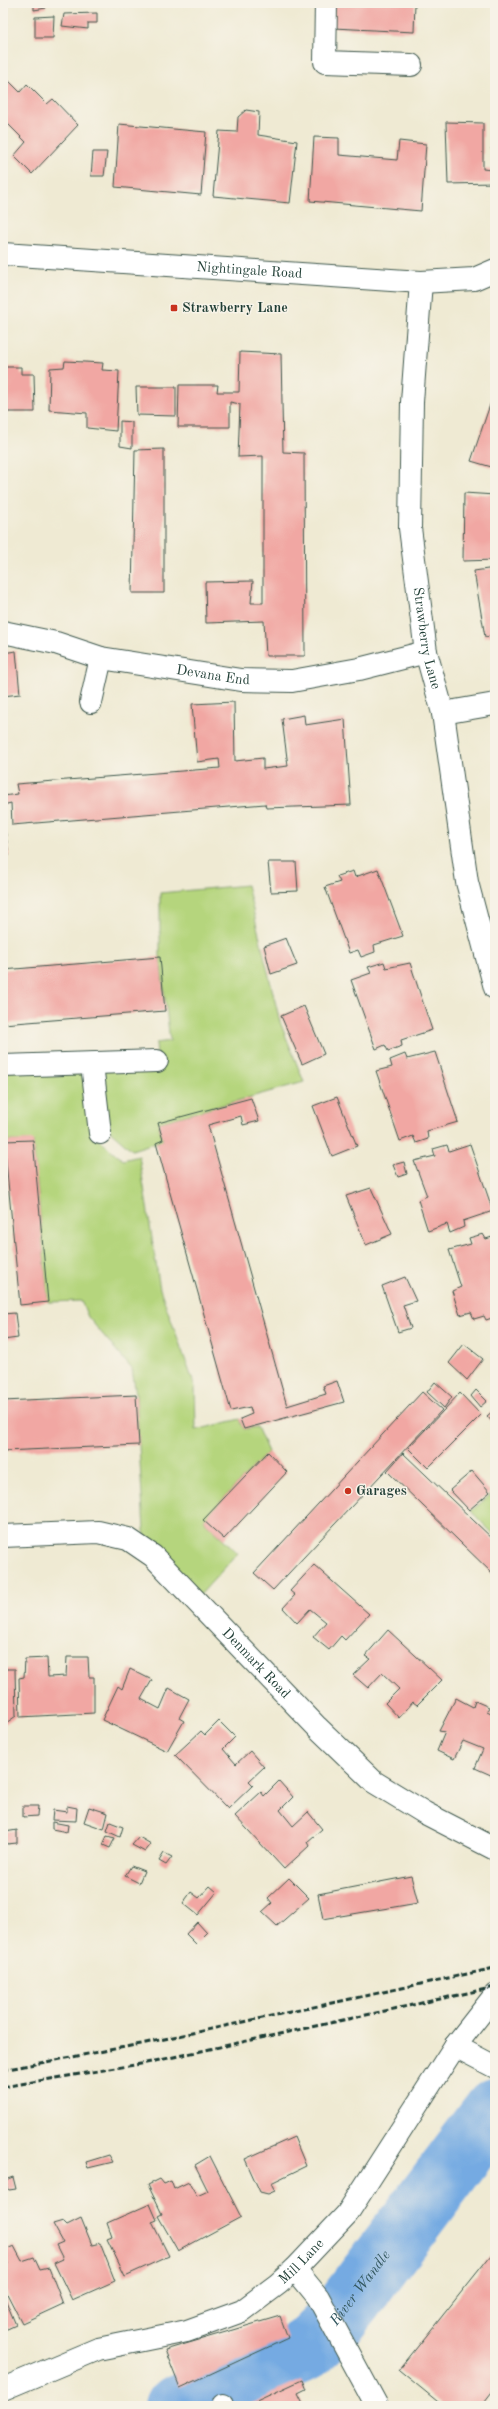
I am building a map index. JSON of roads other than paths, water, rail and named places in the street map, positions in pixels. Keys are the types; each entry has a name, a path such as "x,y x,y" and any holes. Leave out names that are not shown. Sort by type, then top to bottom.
{"street":[{"path":"326,3 325,62 412,65"},
{"name":"Nightingale Road","path":"3,254 421,282 474,279 495,270"},
{"name":"Strawberry Lane","path":"421,282 412,402 410,528 426,652 443,713 467,882 495,988"},
{"name":"Devana End","path":"3,632 56,643 101,658 241,680 292,681 359,669 426,652"},
{"path":"91,702 101,658"},
{"path":"443,713 495,704"},
{"path":"3,1066 156,1061"},
{"path":"92,1064 100,1133"},
{"name":"Denmark Road","path":"3,1536 98,1532 128,1539 153,1556 317,1727 374,1782 425,1813 495,1849"},
{"name":"Mill Lane","path":"3,2389 98,2348 187,2331 242,2311 295,2269 347,2214 455,2046 495,1995"},
{"path":"455,2046 495,2067"},
{"path":"295,2269 318,2297 377,2406"}],"waterway":[{"name":"River Wandle","path":"176,2406 307,2349 335,2322 495,2110"}],"railway":[{"path":"3,2070 141,2044 495,1968"},
{"path":"3,2087 146,2063 495,1987"}],"place":[{"name":"Strawberry Lane","path":"174,308"},
{"name":"Garages","path":"348,1491"}]}
